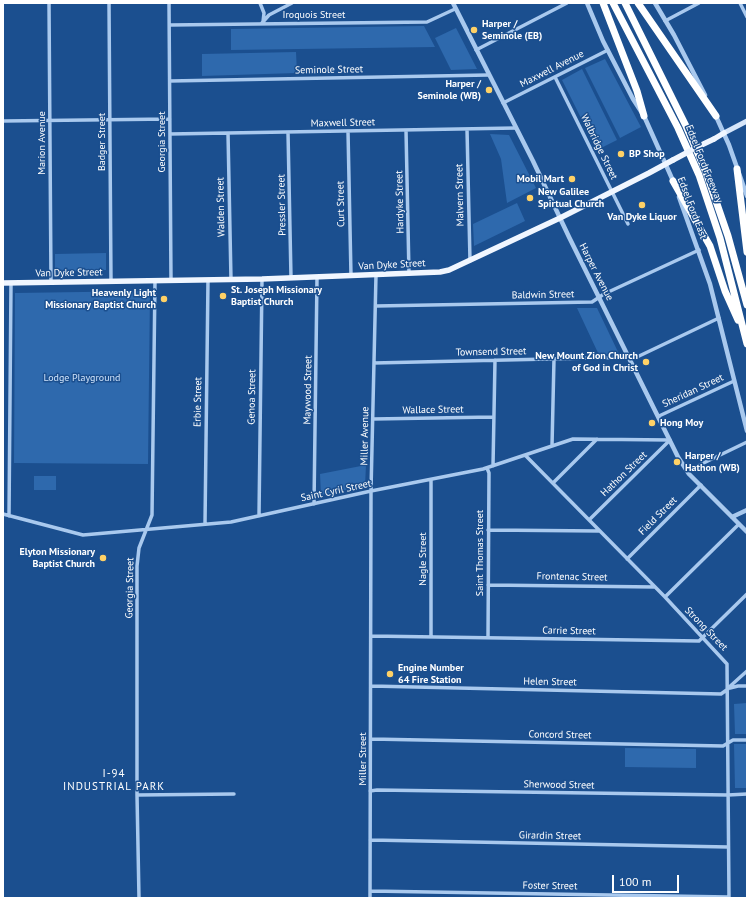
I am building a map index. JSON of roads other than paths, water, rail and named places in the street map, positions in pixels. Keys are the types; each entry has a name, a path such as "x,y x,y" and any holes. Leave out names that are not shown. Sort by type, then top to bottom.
{"highway":[{"path":"603,3 637,91 644,116"},
{"name":"Edsel Ford Freeway","path":"614,3 678,128 698,175 720,238 747,344"},
{"name":"Edsel Ford Freeway","path":"625,3 686,126 706,172 728,236 747,305"},
{"path":"638,3 716,116"},
{"path":"737,168 747,252"},
{"path":"673,181 710,246 725,291 744,333"}],"main road":[{"name":"Van Dyke Street","path":"3,283 317,278 445,271 470,261 560,218 747,121"}],"street":[{"name":"Marion Avenue","path":"50,3 51,282"},
{"name":"Badger Street","path":"110,3 111,282"},
{"name":"Georgia Street","path":"169,3 171,281"},
{"path":"260,3 264,13 262,23"},
{"path":"262,23 269,15 292,3"},
{"name":"Harper Avenue","path":"452,3 516,128 670,440 687,470 747,532"},
{"path":"476,50 566,3"},
{"name":"Edsel Ford East","path":"587,3 608,50 633,99 644,116 673,181 699,250 710,284 747,431"},
{"path":"654,3 665,20 716,116 724,133 747,196"},
{"path":"665,20 699,3"},
{"path":"740,3 747,16"},
{"name":"Iroquois Street","path":"170,25 427,22 455,9"},
{"name":"Maxwell Avenue","path":"503,103 608,50"},
{"name":"Seminole Street","path":"170,81 488,75"},
{"name":"Walbridge Street","path":"555,77 628,224"},
{"path":"3,121 170,119"},
{"name":"Maxwell Street","path":"170,134 516,128"},
{"name":"Malvern Street","path":"467,129 470,261"},
{"name":"Hardyke Street","path":"406,130 409,274"},
{"name":"Curt Street","path":"348,131 351,276"},
{"name":"Pressler Street","path":"288,132 291,278"},
{"name":"Walden Street","path":"228,133 231,280"},
{"name":"Baldwin Street","path":"376,306 592,302 604,294 699,250"},
{"name":"Miller Avenue","path":"371,620 371,491 376,275"},
{"name":"Maywood Street","path":"314,504 317,278"},
{"name":"Genoa Street","path":"259,516 262,279"},
{"name":"Erbie Street","path":"205,524 208,280"},
{"name":"Georgia Street","path":"139,898 137,795 137,559 139,548 148,530 152,515 153,501 156,281"},
{"path":"9,516 11,283"},
{"name":"Townsend Street","path":"374,363 630,358 637,357 719,318"},
{"path":"552,446 554,359"},
{"path":"493,466 495,360"},
{"name":"Sheridan Street","path":"659,416 734,380"},
{"name":"Wallace Street","path":"373,420 494,417"},
{"name":"Saint Cyril Street","path":"3,514 83,535 231,522 371,491 487,468 573,439 670,440"},
{"path":"553,483 597,439"},
{"name":"Hathon Street","path":"589,520 670,440"},
{"path":"687,470 747,442"},
{"name":"Strong Street","path":"525,455 665,597 727,664 729,898"},
{"name":"Saint Thomas Street","path":"487,468 489,473 488,638"},
{"name":"Nagle Street","path":"431,480 431,637"},
{"name":"Field Street","path":"627,559 701,485"},
{"path":"732,517 747,510"},
{"path":"665,597 739,524"},
{"path":"488,530 599,531"},
{"name":"Frontenac Street","path":"488,585 655,588"},
{"path":"703,637 747,594"},
{"name":"Miller Street","path":"370,898 371,620"},
{"name":"Carrie Street","path":"371,636 699,641 703,637"},
{"name":"Helen Street","path":"371,686 722,694 747,671"},
{"path":"728,689 738,686 747,686"},
{"name":"Concord Street","path":"371,739 722,746 733,740 747,740"},
{"name":"Sherwood Street","path":"370,792 377,790 728,795 747,794"},
{"path":"137,795 234,794"},
{"name":"Girardin Street","path":"370,840 728,847"},
{"name":"Foster Street","path":"370,891 473,892 523,896 729,898"},
{"path":"473,892 473,898"}],"place":[{"name":"Harper / Seminole (EB)","path":"474,30"},
{"name":"Harper / Seminole (WB)","path":"489,90"},
{"name":"BP Shop","path":"621,154"},
{"name":"Mobil Mart","path":"572,179"},
{"name":"New Galilee Spirtual Church","path":"530,198"},
{"name":"Van Dyke Liquor","path":"642,205"},
{"name":"St. Joseph Missionary Baptist Church","path":"223,296"},
{"name":"Heavenly Light Missionary Baptist Church","path":"164,299"},
{"name":"New Mount Zion Church of God in Christ","path":"646,362"},
{"name":"Hong Moy","path":"652,423"},
{"name":"Harper / Hathon (WB)","path":"677,462"},
{"name":"Elyton Missionary Baptist Church","path":"103,558"},
{"name":"Engine Number 64 Fire Station","path":"390,674"}],"district":[{"name":"I-94 INDUSTRIAL PARK","path":"114,780"}],"park label":[{"name":"Lodge Playground","path":"82,378"}]}
